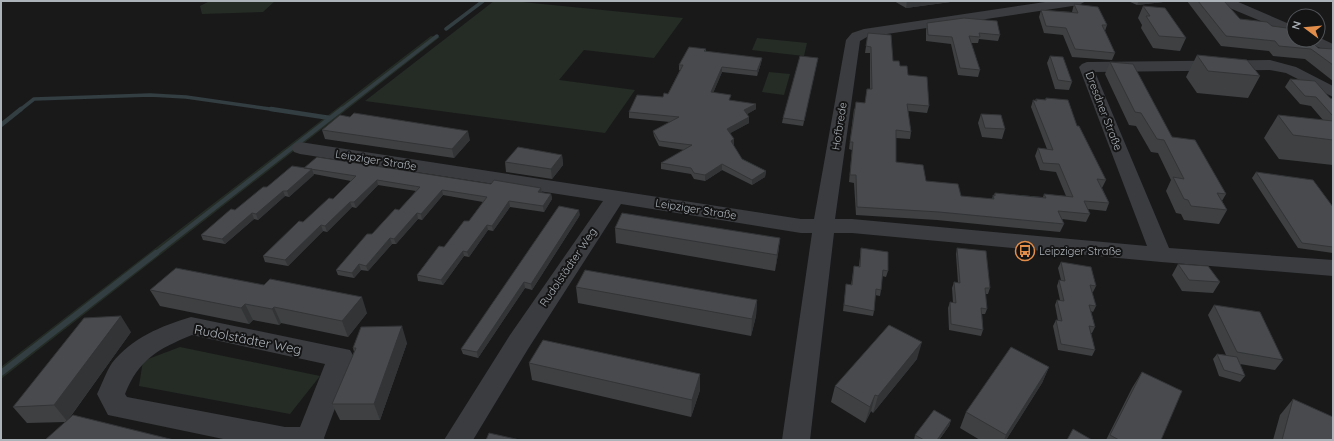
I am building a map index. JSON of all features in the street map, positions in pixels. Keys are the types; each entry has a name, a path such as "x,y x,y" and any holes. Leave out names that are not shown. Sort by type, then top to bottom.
{"street":[{"name":"Hofbrede","path":"796,440 824,225 853,40 857,36 864,33 1079,1"},
{"path":"1225,1 1286,28"},
{"name":"Dresdner Straße","path":"1161,255 1086,70 1087,67 1270,65 1291,70 1333,92"},
{"name":"Leipziger Straße","path":"300,148 801,226 852,226 1161,255 1333,268"},
{"name":"Rudolstädter Weg","path":"458,440 519,342 616,197"},
{"name":"Rudolstädter Weg","path":"190,326 342,357 310,440 286,439 118,407 111,394 121,371 141,349 164,336 190,326"}],"shaded area":[{"path":"210,1 275,1 263,12 202,14 200,6"},
{"path":"494,1 512,1 683,18 654,58 584,50 559,80 635,90 605,133 365,101"},
{"path":"431,36 440,37 1,379 1,367"},
{"path":"757,38 807,43 804,56 752,50"},
{"path":"769,72 790,74 784,95 762,92"},
{"path":"180,347 320,376 290,414 139,386 143,361"}],"building":[{"path":"1198,1 1224,1 1240,19 1267,22 1272,26 1286,28 1286,47 1279,46 1275,41 1226,36"},
{"path":"1074,4 1098,7 1107,25 1102,25 1115,53 1075,49 1066,28 1046,26 1041,10 1078,13"},
{"path":"1143,6 1165,8 1186,38 1159,36 1146,16 1150,16"},
{"path":"964,18 997,21 1000,35 979,33 980,37 969,36 980,70 960,68 952,37 928,35 927,23"},
{"path":"868,33 891,35 893,61 899,61 900,66 907,66 908,75 927,77 929,106 907,104 911,132 896,130 896,162 923,165 926,181 958,184 961,196 994,199 993,195 995,196 995,193 1046,198 1044,194 1073,197 1059,164 1043,163 1038,148 1053,150 1033,100 1046,100 1046,98 1068,100 1077,126 1079,126 1106,180 1097,179 1109,203 1084,201 1090,214 1058,211 1064,224 939,212 857,207 856,175 850,175 853,142 850,142 856,102 865,103 867,89 872,89 871,47 866,46"},
{"path":"689,47 706,49 704,51 762,58 757,71 722,67 711,92 731,95 729,100 756,104 744,110 749,117 727,129 734,139 731,141 742,159 766,171 752,180 722,164 705,175 694,173 691,168 661,163 692,145 659,141 653,131 679,117 629,112 637,95 663,97 664,93 668,94 683,65 679,65"},
{"path":"1300,48 1333,49 1333,65 1311,49"},
{"path":"1197,55 1247,60 1260,76 1208,71"},
{"path":"800,56 818,58 804,121 783,118"},
{"path":"1050,56 1063,57 1072,82 1058,80"},
{"path":"1110,62 1133,64 1172,137 1195,140 1226,194 1217,193 1227,210 1191,206 1188,200 1184,199 1173,177 1184,179 1164,140 1157,139 1141,113 1135,112"},
{"path":"1290,79 1315,81 1330,98 1333,99 1333,116 1316,97 1305,96"},
{"path":"354,113 468,131 452,149 322,130 340,115 350,117"},
{"path":"981,114 1001,115 1005,129 985,128"},
{"path":"1278,115 1333,121 1333,140 1293,135"},
{"path":"518,147 562,155 551,169 505,162"},
{"path":"317,157 491,184 494,180 541,188 538,192 551,194 543,206 509,201 492,226 487,225 467,252 463,251 441,280 417,275 439,246 444,247 464,221 469,221 487,197 442,190 421,214 417,213 394,239 390,238 366,266 359,264 352,273 336,270 367,234 372,234 395,209 399,210 420,187 377,180 354,202 350,202 325,226 321,225 285,260 263,256 299,221 303,222 329,198 333,199 356,176 304,168"},
{"path":"292,166 312,169 287,191 283,191 256,214 252,213 222,239 201,235 231,209 235,210 263,187 267,187"},
{"path":"1256,172 1313,180 1333,207 1333,247 1302,243"},
{"path":"559,206 579,210 531,284 524,282 477,352 461,349"},
{"path":"622,213 780,238 777,255 615,228"},
{"path":"861,248 888,252 888,271 883,270 881,290 876,289 874,311 844,305 846,284 852,285 854,266 860,267"},
{"path":"957,248 986,251 990,288 985,288 987,309 981,308 983,330 951,324 950,302 956,303 954,282 960,283"},
{"path":"1061,262 1091,267 1096,286 1090,285 1096,306 1089,305 1095,327 1089,326 1095,350 1061,344 1056,320 1062,321 1057,300 1064,301 1059,280 1065,281"},
{"path":"1178,264 1208,266 1220,282 1189,280"},
{"path":"176,268 264,285 270,279 362,297 342,321 274,307 272,309 245,304 241,308 150,290"},
{"path":"585,270 757,300 752,319 576,287"},
{"path":"1214,305 1260,312 1283,360 1237,352"},
{"path":"121,316 54,405 13,407 84,318"},
{"path":"889,325 922,342 878,396 875,395 870,407 835,386"},
{"path":"402,326 374,404 332,404 356,348 353,348 361,327"},
{"path":"543,340 700,374 692,400 529,363"},
{"path":"1011,347 1049,367 1006,435 966,412"},
{"path":"1217,354 1237,357 1245,376 1224,370"},
{"path":"1142,372 1182,391 1161,440 1119,440 1110,435"},
{"path":"1293,399 1333,417 1333,440 1282,440"},
{"path":"934,410 951,420 937,440 924,440 915,435"},
{"path":"73,415 174,440 45,440"},
{"path":"1073,429 1092,440 1067,440"},
{"path":"489,433 520,440 486,440"}],"waterway":[{"path":"446,29 483,1"},
{"path":"341,110 437,36"},
{"path":"20,110 34,99 150,95 186,97 277,110"},
{"path":"1,125 21,109"},
{"path":"271,109 330,118"},
{"path":"155,254 342,109"},
{"path":"1,373 156,253"}],"place":[{"name":"Leipziger Straße","path":"1025,251"}]}
